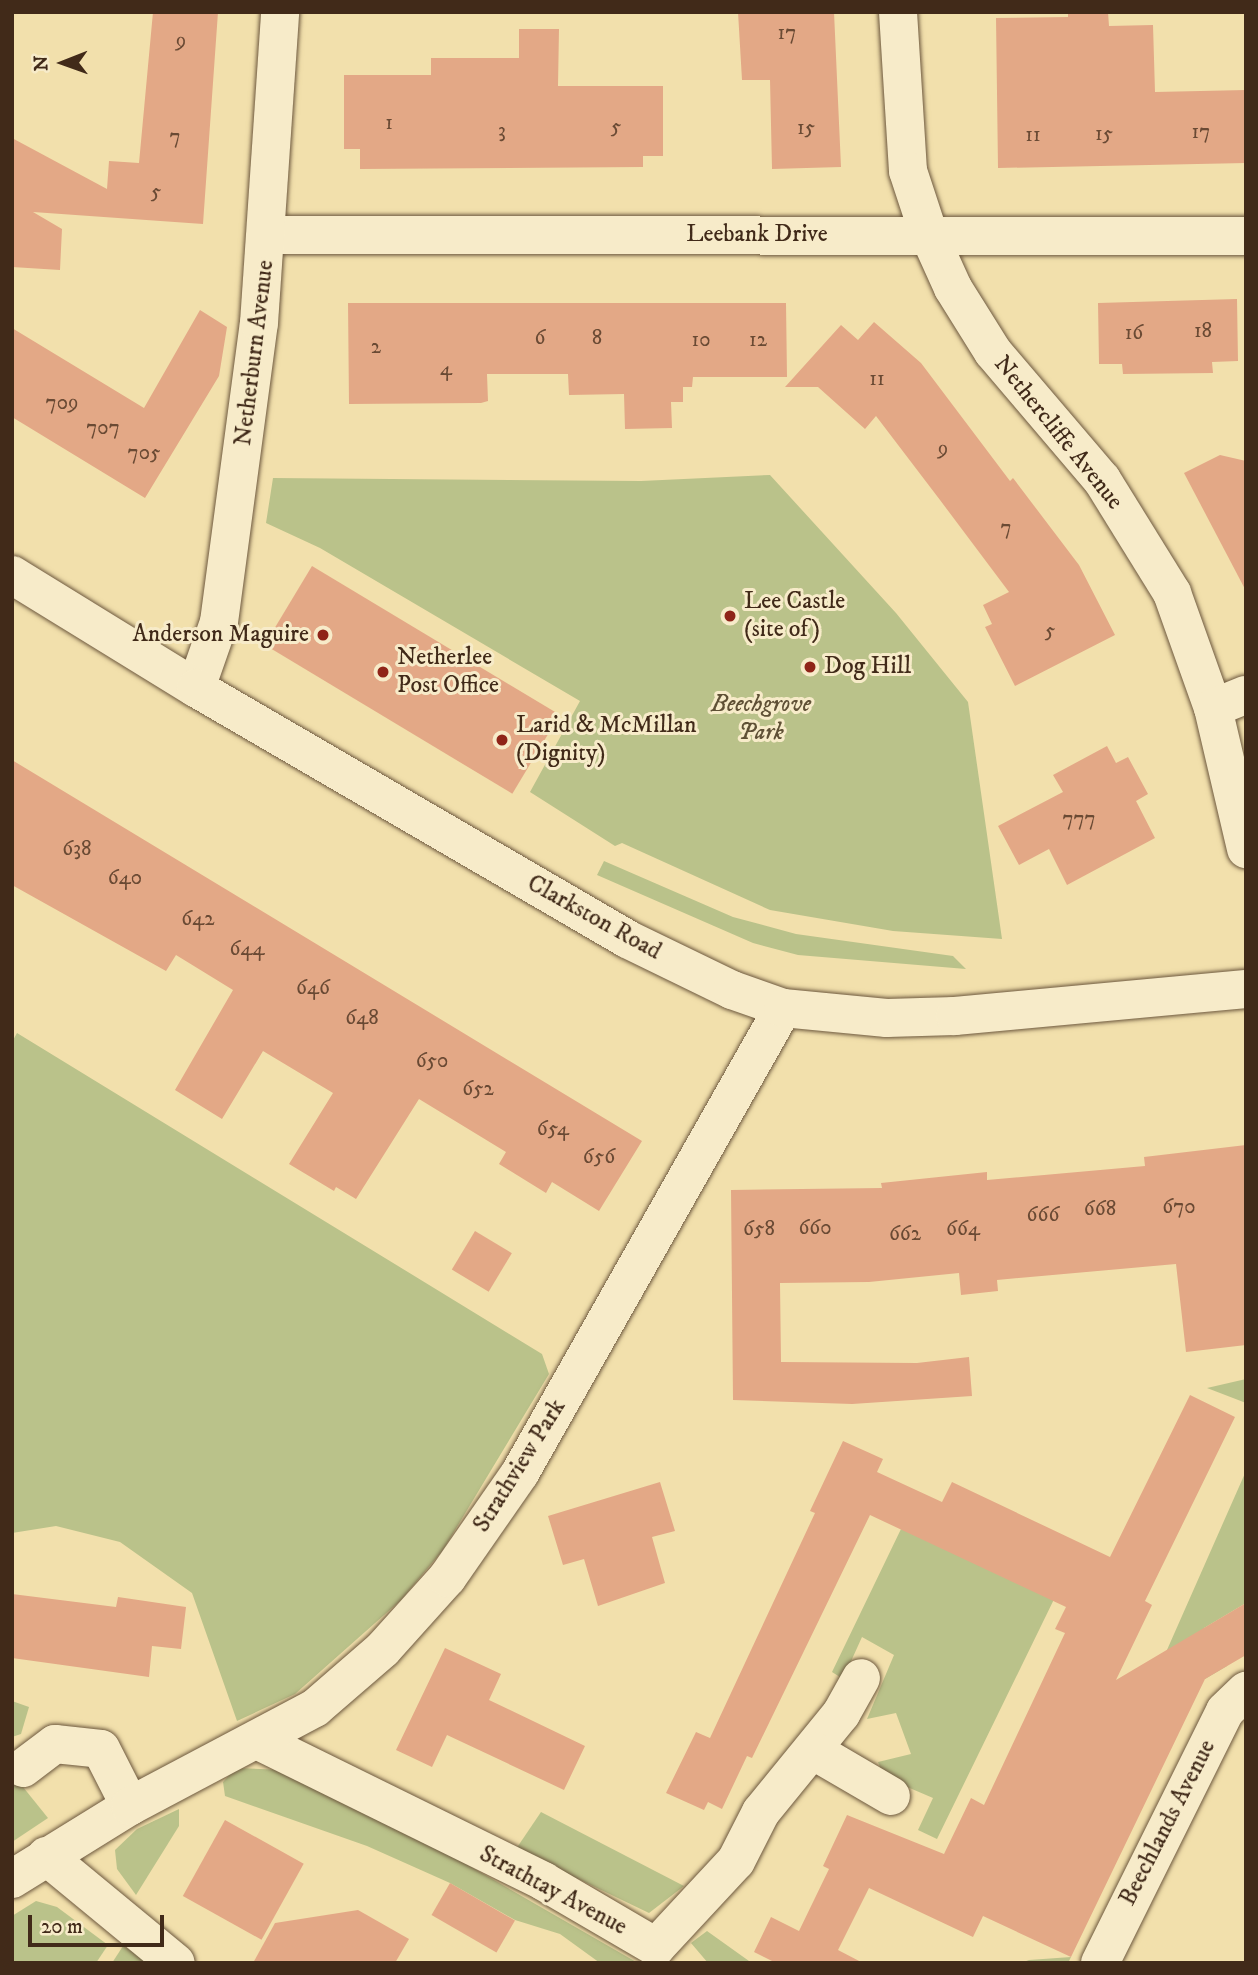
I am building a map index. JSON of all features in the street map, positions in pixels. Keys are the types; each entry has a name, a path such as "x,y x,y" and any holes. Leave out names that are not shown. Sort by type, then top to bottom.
{"street":[{"name":"Netherburn Avenue","path":"196,688 219,622 268,235 280,12"},
{"name":"Nethercliffe Avenue","path":"898,12 908,172 929,235 953,288 993,352 1102,480 1172,593 1229,701 1246,849"},
{"name":"Leebank Drive","path":"268,235 1246,236"},
{"name":"Clarkston Road","path":"12,575 196,688 628,939 732,990 783,1008 887,1018 955,1016 1246,989"},
{"name":"Strathview Park","path":"12,1880 46,1856 130,1806 259,1741 315,1708 383,1650 447,1578 520,1473 783,1008"},
{"name":"Strathtay Avenue","path":"259,1741 543,1881 656,1947 736,1861 761,1812 814,1751 861,1678"},
{"name":"Beechlands Avenue","path":"1100,1963 1225,1711 1246,1691"},
{"path":"23,1768 55,1744 101,1749 130,1806"},
{"path":"814,1751 891,1796"},
{"path":"46,1856 176,1963"}],"green space":[{"name":"Beechgrove Park","path":"770,475 896,613 968,702 1002,939 893,931 770,910 622,843 615,846 530,792 580,701 320,548 266,523 273,478 641,481"},
{"path":"604,861 733,917 796,934 953,956 966,969 798,955 753,943 597,875"},
{"path":"17,1033 542,1354 549,1374 443,1550 401,1600 295,1694 237,1721 192,1593 120,1542 56,1526 12,1533 12,1042"},
{"path":"1246,1379 1246,1403 1207,1388"},
{"path":"1246,1471 1246,1603 1204,1628 1227,1666 1205,1679 1163,1659"},
{"path":"901,1529 1060,1587 937,1839 918,1830 933,1798 884,1777 878,1762 911,1754 896,1713 867,1719 894,1655 862,1637 843,1679 832,1672"},
{"path":"12,1701 29,1707 21,1734 12,1737"},
{"path":"236,1768 283,1770 452,1856 638,1963 600,1963 560,1934 515,1920 450,1883 367,1846 225,1796 223,1782"},
{"path":"19,1782 48,1818 12,1842 12,1787"},
{"path":"179,1809 179,1826 136,1895 117,1869 115,1850 137,1829"},
{"path":"541,1812 684,1886 649,1913 516,1849"},
{"path":"36,1901 57,1907 108,1945 96,1963 12,1963 12,1916"},
{"path":"707,1931 752,1963 708,1963 691,1943"},
{"path":"123,1946 143,1958 148,1963 112,1963"},
{"path":"1071,1957 1068,1963 1021,1963 1029,1960"}],"building":[{"path":"153,12 218,12 203,224 33,212 62,229 60,270 12,267 12,138 107,189 109,161 139,163"},
{"path":"738,12 834,12 841,167 772,169 770,80 742,80"},
{"path":"1068,12 1108,12 1109,26 1153,25 1155,92 1246,90 1246,163 998,168 996,18 1068,17"},
{"path":"519,29 559,29 558,86 663,86 663,156 643,156 643,167 360,169 360,149 344,149 344,75 431,75 431,58 519,58"},
{"path":"1237,299 1238,361 1212,362 1213,373 1123,374 1122,364 1099,364 1098,303"},
{"path":"348,303 786,303 787,377 693,377 692,387 683,387 683,402 671,402 672,428 625,429 624,394 569,395 568,374 487,374 488,401 481,403 349,404"},
{"path":"200,310 227,327 219,376 145,498 12,417 12,328 144,408"},
{"path":"874,322 921,363 1010,481 1013,478 1079,565 1115,635 1015,686 985,627 992,624 983,605 1009,592 876,416 865,429 818,387 785,387 841,325 858,340"},
{"path":"1220,455 1246,461 1246,591 1184,473"},
{"path":"312,566 560,715 512,794 265,645"},
{"path":"1107,746 1116,763 1128,757 1148,794 1136,801 1155,838 1067,885 1049,849 1019,865 998,826 1063,792 1053,775"},
{"path":"12,760 642,1141 599,1211 552,1182 546,1193 499,1164 506,1152 419,1099 356,1199 336,1187 334,1191 289,1164 333,1093 263,1051 222,1119 175,1090 233,990 176,955 166,971 12,885"},
{"path":"1246,1145 1246,1345 1186,1352 1176,1264 997,1280 998,1291 961,1295 959,1273 869,1282 780,1283 781,1362 917,1363 969,1357 972,1396 852,1404 733,1400 731,1190 882,1188 881,1183 987,1172 987,1180 1145,1166 1144,1157"},
{"path":"475,1231 512,1253 489,1292 452,1270"},
{"path":"1190,1395 1235,1417 1145,1601 1152,1605 1116,1680 1246,1603 1246,1655 1205,1679 1071,1957 983,1916 973,1937 869,1888 838,1950 863,1963 776,1963 754,1952 771,1917 799,1931 829,1869 823,1866 847,1815 944,1854 971,1798 984,1805 1065,1633 1055,1629 1066,1607 870,1515 752,1758 747,1756 722,1809 708,1802 704,1810 666,1793 696,1732 710,1738 815,1513 810,1511 843,1441 883,1459 877,1472 942,1502 952,1482 1110,1557"},
{"path":"660,1482 675,1531 652,1537 665,1583 598,1606 584,1559 563,1565 548,1516"},
{"path":"12,1594 116,1607 118,1597 186,1607 181,1649 152,1646 149,1677 12,1658"},
{"path":"445,1648 501,1674 489,1700 585,1746 564,1790 447,1735 432,1767 396,1750"},
{"path":"225,1820 304,1864 262,1940 183,1896"},
{"path":"450,1883 515,1920 496,1953 432,1915"},
{"path":"358,1910 409,1939 395,1963 253,1963 275,1923"}],"place":[{"name":"Lee Castle (site of)","path":"730,616"},
{"name":"Anderson Maguire","path":"323,635"},
{"name":"Dog Hill","path":"810,667"},
{"name":"Netherlee Post Office","path":"383,672"},
{"name":"Larid & McMillan (Dignity)","path":"502,740"}]}
